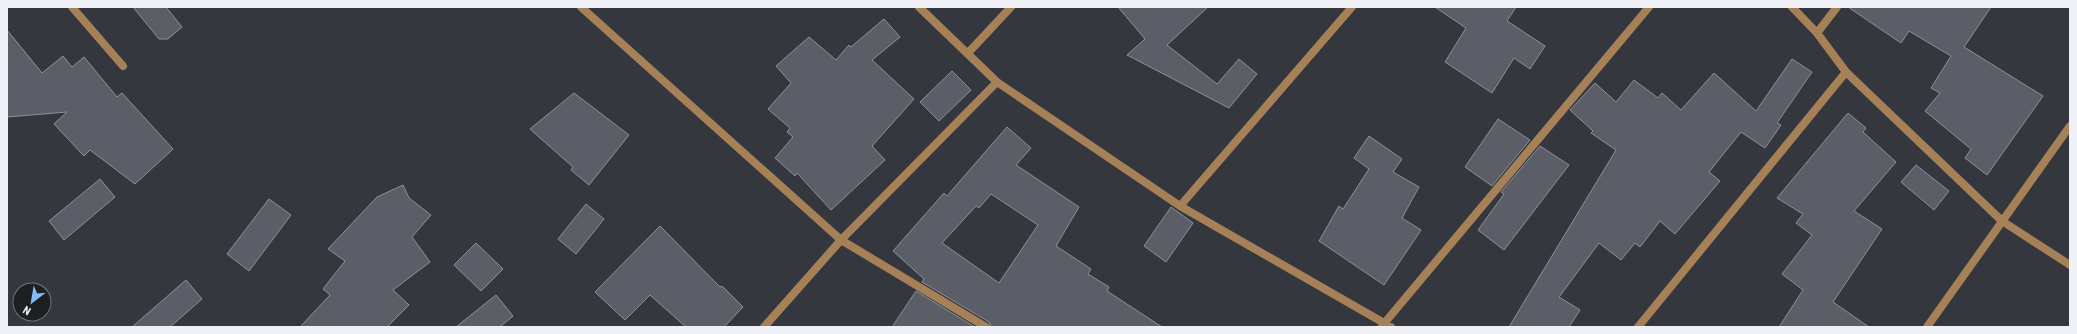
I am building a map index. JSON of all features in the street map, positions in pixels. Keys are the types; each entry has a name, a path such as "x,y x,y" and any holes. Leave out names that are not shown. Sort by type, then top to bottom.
{"street":[{"path":"72,7 123,66"},
{"path":"581,7 841,240 986,327"},
{"path":"919,7 997,82 1180,206 1386,326 1650,7"},
{"path":"968,53 1011,7"},
{"path":"1180,206 1352,7"},
{"path":"1792,7 1817,33 1846,72 2002,221 2070,265"},
{"path":"1817,33 1837,7"},
{"path":"1638,327 1846,72"},
{"path":"764,327 841,240 997,82"},
{"path":"1926,327 2070,126"}],"building":[{"path":"133,7 166,7 182,27 168,39 159,39"},
{"path":"1118,7 1208,7 1167,45 1217,84 1239,59 1257,74 1229,108 1127,55 1145,39"},
{"path":"1435,7 1516,7 1507,21 1545,46 1530,69 1514,58 1492,93 1445,62 1466,28"},
{"path":"1848,7 1991,7 1964,47 2043,96 1987,175 1965,158 1971,149 1925,111 1940,93 1931,88 1951,56 1909,31 1901,43"},
{"path":"884,19 900,37 872,60 914,99 872,146 885,160 831,210 797,173 795,176 775,158 793,137 787,132 790,128 768,109 791,83 776,66 809,37 836,60 849,45 851,47"},
{"path":"7,30 42,73 63,56 72,67 84,57 117,97 122,93 173,149 135,184 90,150 84,156 54,124 67,112 7,117"},
{"path":"1792,59 1812,72 1777,123 1781,125 1765,148 1741,132 1709,172 1720,181 1675,234 1660,221 1640,247 1635,243 1621,260 1599,243 1559,297 1580,310 1569,327 1509,327 1616,150 1591,133 1593,131 1570,110 1595,83 1616,102 1634,80 1658,98 1662,93 1681,110 1714,73 1756,111"},
{"path":"952,71 971,90 939,121 920,102"},
{"path":"574,93 629,135 589,185 571,170 573,167 530,129"},
{"path":"1848,113 1866,128 1863,132 1896,162 1854,211 1882,229 1833,302 1869,327 1779,327 1803,290 1782,274 1812,235 1796,223 1803,214 1777,198"},
{"path":"1498,119 1530,140 1492,186 1465,167"},
{"path":"1007,127 1031,148 1016,165 1079,207 1056,246 1091,269 1088,274 1109,287 1107,291 1162,327 991,327 989,322 922,282 924,279 893,251 944,193 947,196","holes":["991,194 1038,225 999,283 942,243 976,206 979,208"]},
{"path":"1369,136 1402,159 1393,172 1419,187 1402,218 1421,230 1384,285 1319,241 1339,206 1343,209 1369,169 1354,158"},
{"path":"1540,146 1569,165 1504,250 1478,230 1504,194 1501,192"},
{"path":"1916,165 1949,191 1934,210 1901,182"},
{"path":"100,179 115,197 64,240 49,221"},
{"path":"403,185 409,198 431,215 412,237 430,262 393,290 409,305 387,327 300,327 330,295 323,289 345,261 328,249 377,197"},
{"path":"269,199 291,215 249,271 227,254"},
{"path":"586,204 604,219 576,254 558,239"},
{"path":"1171,207 1193,223 1166,262 1144,246"},
{"path":"660,226 720,287 722,286 743,307 724,327 686,327 650,295 625,320 595,292"},
{"path":"476,243 503,269 481,291 454,265"},
{"path":"186,280 202,299 170,327 132,327"},
{"path":"916,291 975,327 892,327"},
{"path":"496,295 513,316 500,327 456,327"}]}
